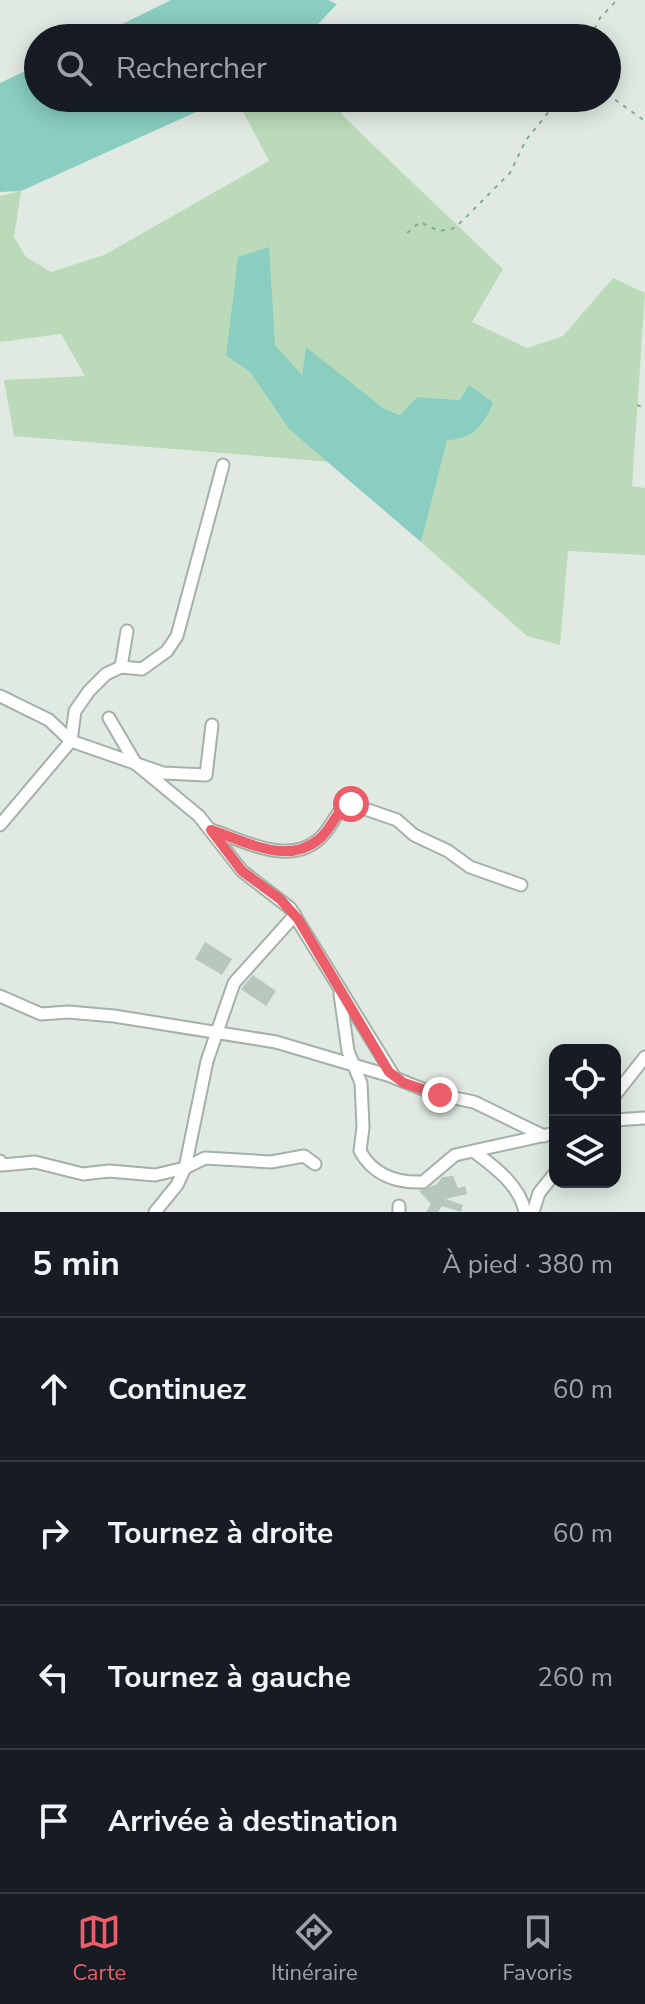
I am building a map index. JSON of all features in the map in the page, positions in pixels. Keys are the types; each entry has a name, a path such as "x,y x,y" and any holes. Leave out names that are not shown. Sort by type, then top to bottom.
{"street":[{"path":"0,825 71,741 75,711 106,674 121,667 142,669 167,651 177,636 223,465"},
{"path":"121,667 127,631"},
{"path":"0,696 49,720 71,741 163,773 206,775 212,725"},
{"path":"109,718 136,764 190,812 199,816 242,871 280,899 295,915 395,1078"},
{"path":"211,830 260,848 290,852 318,840 338,810 351,804 397,820 414,835 448,851 470,867 521,885"},
{"path":"155,1212 177,1185 185,1168 207,1061 234,983 295,915"},
{"path":"336,982 352,1063 362,1089 360,1151 369,1164 388,1178 423,1182 455,1155 476,1153 549,1134"},
{"path":"0,996 41,1014 68,1012 114,1016 276,1042 352,1063 435,1094 474,1102 549,1134"},
{"path":"621,1087 645,1057"},
{"path":"621,1120 645,1118"},
{"path":"476,1153 503,1175 518,1193 525,1212"},
{"path":"0,1161 2,1165 35,1162 83,1174 109,1171 155,1175 185,1168 205,1158 271,1162 304,1156 315,1164"},
{"path":"533,1212 539,1193 549,1180"}],"path":[{"path":"597,24 617,0"},
{"path":"621,104 645,121"},
{"path":"407,233 409,227 420,222 439,231 455,228 510,173 526,140 549,112"},
{"path":"637,405 645,408"}],"green space":[{"path":"243,112 341,112 503,269 472,322 527,348 563,336 613,278 645,293 632,486 645,488 645,555 568,551 560,645 527,636 421,542 437,470 460,400 417,397 401,415 383,408 306,348 302,376 275,345 226,356 250,372 289,429 331,462 14,436 4,380 85,376 61,334 0,342 0,196 21,191 14,237 26,257 51,272 104,255 269,161"}],"water":[{"path":"171,0 328,0 337,4 318,24 122,24"},
{"path":"24,72 24,112 196,112 21,191 0,192 0,83"},
{"path":"269,247 275,345 302,375 306,347 383,408 400,415 417,397 460,400 469,385 493,402 486,418 471,434 447,440 421,542 289,429 250,372 226,356 238,257"}],"building":[{"path":"205,942 232,959 222,975 195,959"},
{"path":"253,975 276,991 266,1006 241,989"},
{"path":"453,1176 458,1188 465,1186 467,1194 446,1199 463,1205 461,1212 442,1206 438,1212 426,1212 431,1204 419,1191 437,1184 442,1177"}],"route":[{"path":"351,804 338,810 318,840 290,852 260,848 211,830 242,871 290,908 329,967 389,1072 404,1083 440,1095"}]}
